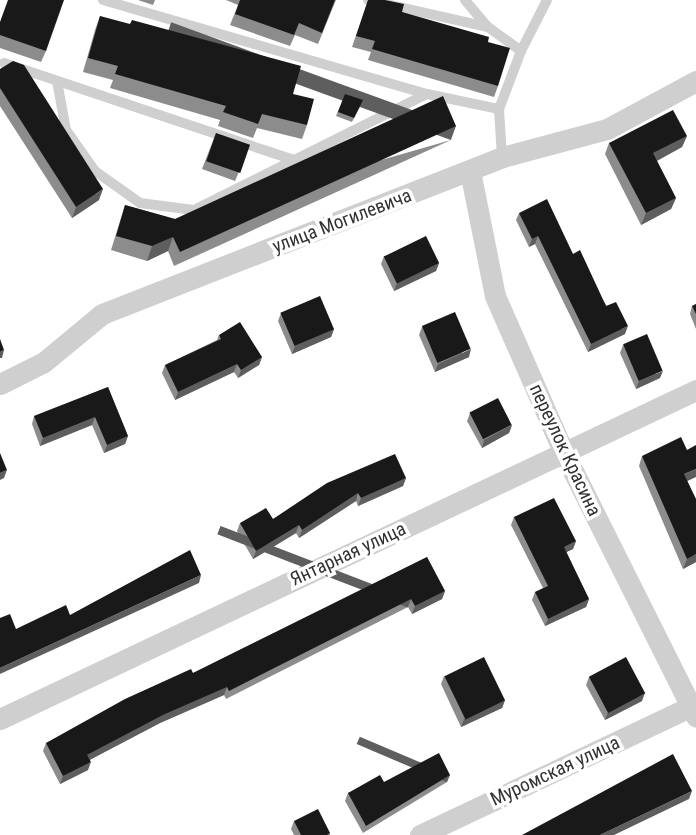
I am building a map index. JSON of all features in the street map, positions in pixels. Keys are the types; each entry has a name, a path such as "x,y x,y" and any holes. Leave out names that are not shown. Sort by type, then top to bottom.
{"street":[{"name":"улица Могилевича","path":"0,384 44,362 102,314 502,157 607,129 696,81"},
{"name":"переулок Красина","path":"470,171 495,296 563,451 694,709"},
{"name":"Янтарная улица","path":"0,719 696,390"},
{"name":"Муромская улица","path":"420,835 694,709"}],"lane":[{"path":"103,0 426,94 499,109"},
{"path":"368,0 488,27"},
{"path":"465,0 488,27 521,51"},
{"path":"502,157 499,109 521,51 547,0"},
{"path":"4,63 294,160"},
{"path":"57,81 66,130 95,171 140,204 194,210 426,94"}],"building":[{"path":"8,0 64,0 46,51 0,35 0,22"},
{"path":"240,0 335,0 322,33 299,23 294,35 235,14"},
{"path":"368,0 404,4 402,12 489,37 488,42 510,48 498,86 372,49 375,41 356,36"},
{"path":"100,16 130,24 132,20 301,66 293,94 314,99 307,125 262,114 258,124 223,112 226,106 115,74 118,66 88,58"},
{"path":"13,61 24,65 103,189 76,207 0,88 0,69"},
{"path":"345,94 363,100 354,118 338,112"},
{"path":"443,96 456,126 180,252 173,237 152,246 116,236 125,205 175,219"},
{"path":"673,110 687,136 653,153 676,198 646,213 609,143"},
{"path":"216,133 250,145 240,173 206,161"},
{"path":"547,199 573,254 580,250 606,306 616,302 628,326 591,344 538,236 532,239 519,213"},
{"path":"426,236 439,263 397,284 384,257"},
{"path":"320,296 334,329 294,346 280,313"},
{"path":"455,312 471,349 437,363 422,326"},
{"path":"240,322 262,357 241,370 237,364 178,392 165,365 221,339 219,335"},
{"path":"647,334 663,371 639,381 623,344"},
{"path":"108,387 128,436 107,445 95,417 43,438 34,416"},
{"path":"498,398 512,425 483,439 469,413"},
{"path":"681,437 687,450 696,445 696,469 684,474 696,499 696,554 687,559 642,456"},
{"path":"0,453 7,470 0,473"},
{"path":"395,454 406,478 361,498 358,493 302,530 299,525 256,551 240,523 266,508 273,519 327,483"},
{"path":"554,498 576,541 564,547 589,599 548,619 535,592 548,586 514,517"},
{"path":"190,550 201,575 0,668 0,618 10,614 16,629 66,605 70,615"},
{"path":"427,557 445,591 415,606 411,599 229,691 227,687 163,715 87,755 91,762 63,776 46,743 125,699 191,669 193,673"},
{"path":"484,657 505,700 465,719 444,676"},
{"path":"626,657 645,693 608,713 589,677"},
{"path":"439,753 450,775 366,826 348,793 380,775 384,782"},
{"path":"673,754 692,791 600,835 522,835"},
{"path":"318,809 330,833 301,835 294,821"}]}
